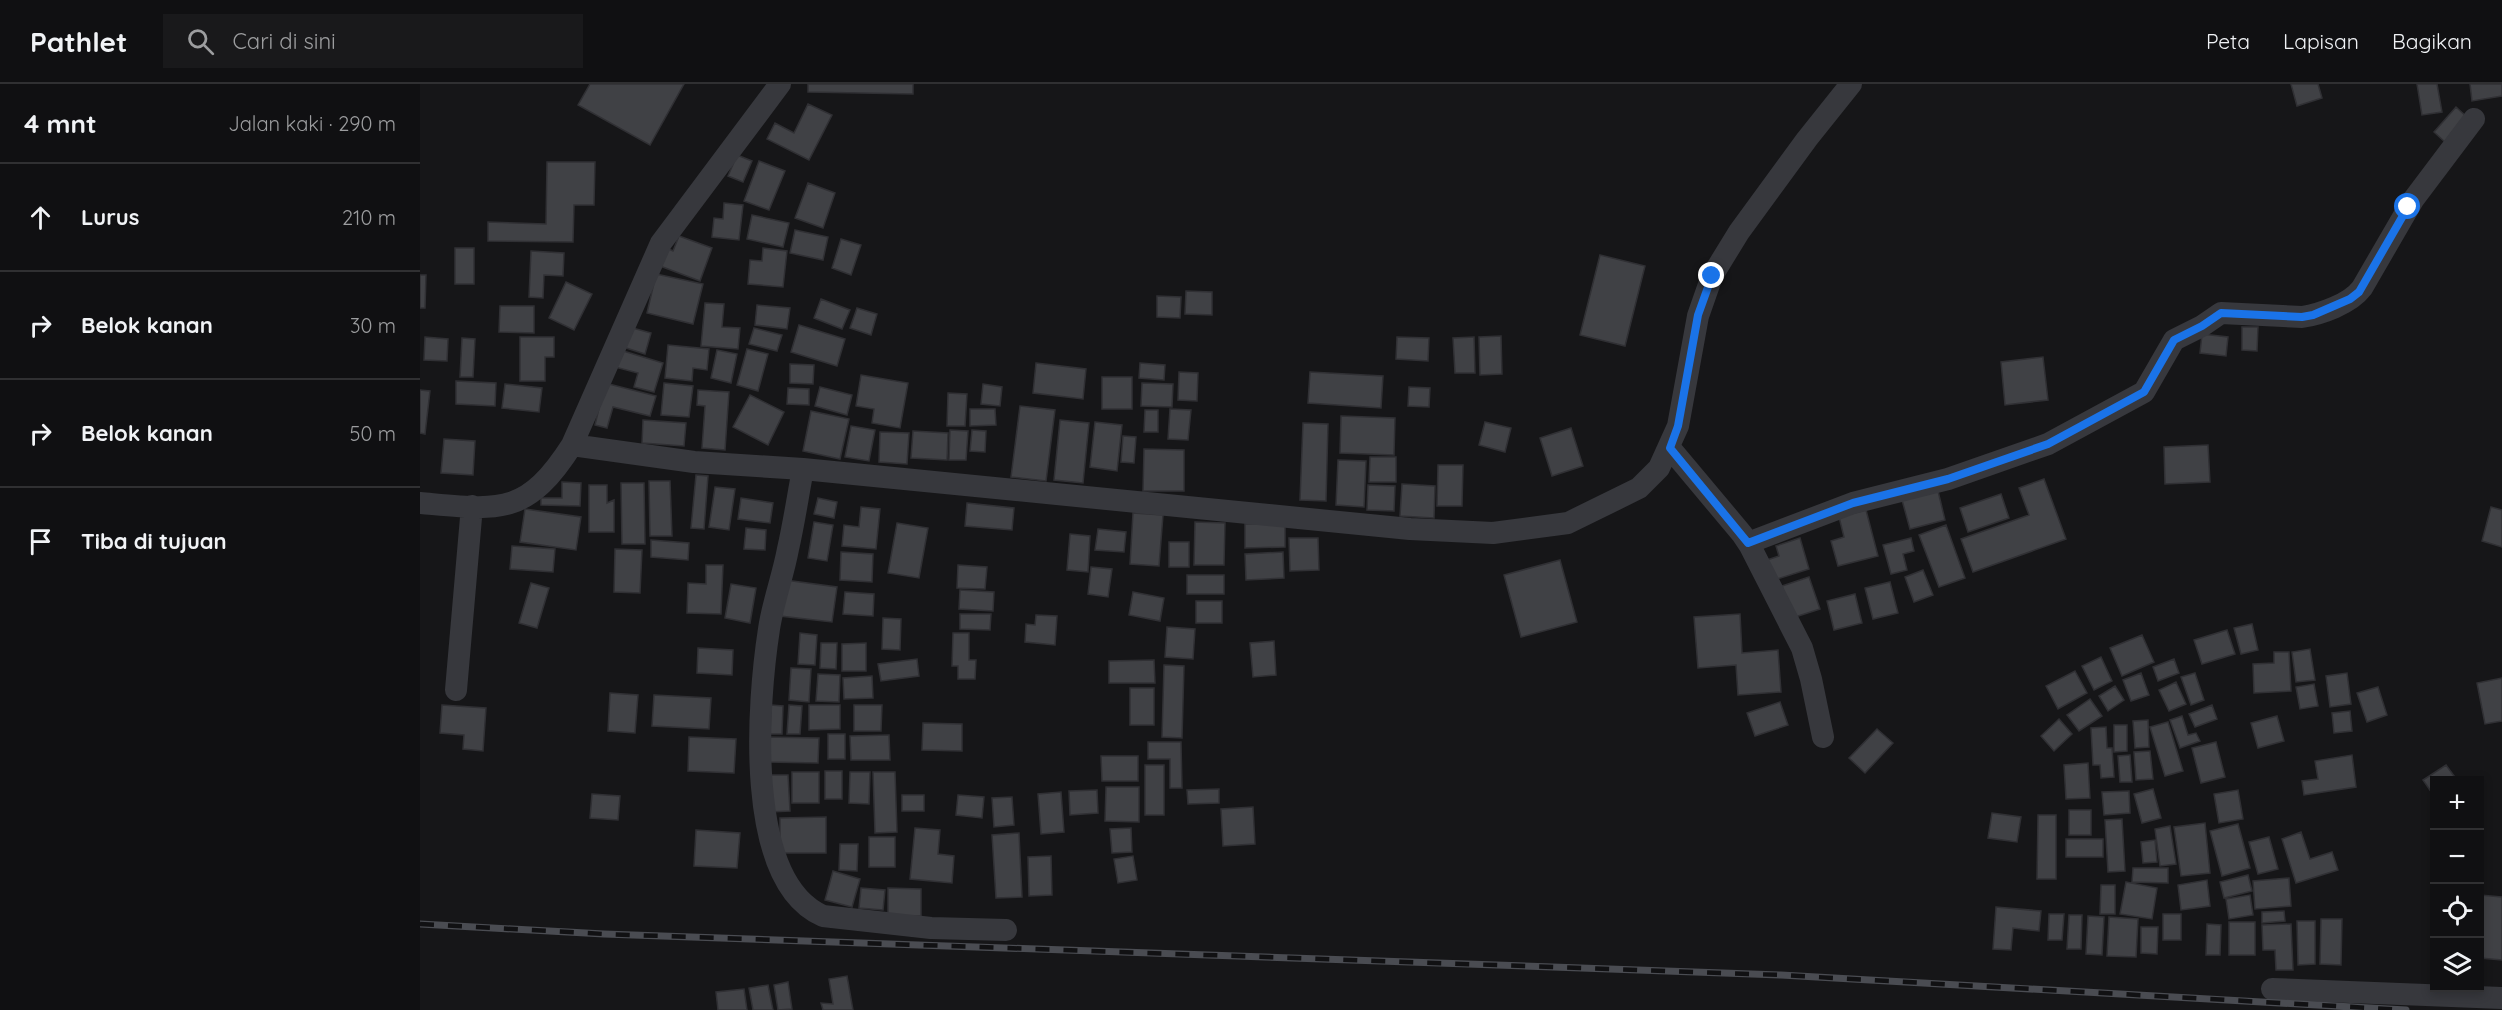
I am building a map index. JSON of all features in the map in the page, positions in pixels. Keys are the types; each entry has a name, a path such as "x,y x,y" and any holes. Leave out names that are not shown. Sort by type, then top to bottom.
{"street":[{"path":"420,503 501,507 523,499 536,491 557,468 572,445 661,243 780,84"},
{"path":"572,445 694,462 803,469 1410,529 1493,533 1568,523 1640,488 1659,468 1678,426 1698,315 1712,276 1739,232 1807,139 1851,84"},
{"path":"1748,543 1853,503 1948,479 2048,444 2144,392 2174,340 2202,326 2221,313 2302,317 2313,315 2350,299 2362,288 2413,200 2474,119"},
{"path":"1670,448 1748,543 1802,648 1808,664 1823,737"},
{"path":"803,469 788,550 769,627 760,715 762,798 781,872 797,898 810,910 824,916 930,928 1006,930"},
{"path":"456,690 472,506"},
{"path":"2272,988 2502,998"}],"building":[{"path":"590,84 684,84 650,145 578,105"},
{"path":"808,84 913,84 913,94 808,92"},
{"path":"2291,84 2318,84 2322,98 2297,106"},
{"path":"2417,84 2437,84 2442,112 2422,115"},
{"path":"2470,84 2502,84 2502,96 2472,101"},
{"path":"808,104 832,115 809,160 767,139 775,123 794,133"},
{"path":"2456,107 2468,118 2446,143 2434,132"},
{"path":"737,155 752,161 743,182 728,176"},
{"path":"759,161 785,171 769,210 744,201"},
{"path":"547,162 595,162 594,205 574,205 573,242 488,241 488,222 546,224"},
{"path":"808,183 835,193 823,228 795,218"},
{"path":"724,203 743,205 739,240 712,237 714,218 723,219"},
{"path":"752,215 789,223 783,247 747,239"},
{"path":"795,230 828,237 823,260 790,253"},
{"path":"679,236 712,248 700,281 660,266 667,248 673,251"},
{"path":"841,239 861,245 851,275 832,268"},
{"path":"455,248 474,248 474,284 455,284"},
{"path":"763,248 787,251 783,287 748,284 750,260 762,261"},
{"path":"531,251 564,253 563,276 544,275 543,298 529,297"},
{"path":"1600,255 1645,266 1625,346 1580,335"},
{"path":"656,274 703,284 693,324 647,313"},
{"path":"420,275 426,275 425,308 420,308"},
{"path":"566,282 592,294 574,330 549,318"},
{"path":"1186,291 1212,292 1212,315 1185,314"},
{"path":"1157,296 1181,297 1180,318 1157,317"},
{"path":"821,299 850,310 842,329 814,318"},
{"path":"705,303 724,304 722,327 740,328 738,349 701,346"},
{"path":"757,305 790,308 787,329 755,325"},
{"path":"500,306 534,306 534,333 499,332"},
{"path":"857,308 877,314 871,335 850,328"},
{"path":"799,325 845,339 837,366 791,352"},
{"path":"629,327 651,333 645,354 623,347"},
{"path":"2242,327 2258,327 2257,351 2242,350"},
{"path":"754,328 782,335 777,351 749,344"},
{"path":"2202,334 2228,337 2226,356 2200,353"},
{"path":"1501,336 1502,374 1480,375 1479,337"},
{"path":"425,337 448,339 447,361 424,360"},
{"path":"520,337 554,337 554,357 545,357 545,381 520,381"},
{"path":"1397,337 1429,338 1428,361 1396,359"},
{"path":"1474,337 1475,373 1455,373 1453,338"},
{"path":"462,338 475,339 473,377 460,377"},
{"path":"668,345 709,349 707,370 693,368 692,381 665,378"},
{"path":"747,349 768,354 758,391 737,385"},
{"path":"620,350 663,363 654,392 634,387 638,373 615,367"},
{"path":"717,350 737,354 731,383 711,378"},
{"path":"2043,357 2048,400 2005,405 2001,362"},
{"path":"1036,363 1086,369 1083,399 1033,393"},
{"path":"1140,363 1165,365 1164,380 1139,378"},
{"path":"790,364 814,365 813,384 790,383"},
{"path":"1179,372 1198,373 1197,401 1178,400"},
{"path":"1310,372 1383,376 1381,408 1308,403"},
{"path":"861,375 908,383 900,428 872,423 874,409 856,406"},
{"path":"1102,377 1132,377 1132,409 1102,409"},
{"path":"456,381 496,383 495,406 456,404"},
{"path":"605,383 656,396 650,416 613,407 607,428 595,425"},
{"path":"664,383 693,386 689,417 661,415"},
{"path":"1142,383 1173,384 1172,407 1141,406"},
{"path":"505,384 542,388 539,412 502,408"},
{"path":"983,384 1002,387 1000,406 981,404"},
{"path":"820,387 852,395 847,415 815,406"},
{"path":"1409,387 1430,388 1429,407 1408,406"},
{"path":"788,388 809,389 809,405 787,404"},
{"path":"420,390 430,391 425,434 420,433"},
{"path":"698,390 729,392 725,450 702,448 705,406 697,405"},
{"path":"948,393 967,394 965,426 947,426"},
{"path":"750,395 784,412 768,445 733,427"},
{"path":"1020,406 1055,410 1046,481 1011,477"},
{"path":"970,409 995,409 996,425 970,426"},
{"path":"1170,409 1191,410 1188,440 1168,439"},
{"path":"1145,410 1158,410 1158,432 1144,432"},
{"path":"811,411 849,419 840,459 803,451"},
{"path":"1341,416 1395,418 1394,455 1340,453"},
{"path":"643,420 686,423 684,446 642,443"},
{"path":"1060,420 1089,423 1083,483 1054,480"},
{"path":"1095,422 1122,425 1117,471 1090,467"},
{"path":"1485,422 1511,428 1505,452 1479,445"},
{"path":"1303,423 1328,424 1326,501 1300,500"},
{"path":"851,426 875,430 869,461 845,457"},
{"path":"1571,428 1583,466 1552,476 1540,438"},
{"path":"950,430 968,431 966,460 949,460"},
{"path":"972,430 986,431 985,452 970,451"},
{"path":"913,431 948,433 947,460 911,458"},
{"path":"880,432 909,433 907,464 879,462"},
{"path":"1123,436 1136,437 1134,463 1121,462"},
{"path":"444,439 475,441 473,475 441,473"},
{"path":"2208,445 2210,482 2165,484 2164,447"},
{"path":"1144,449 1184,450 1184,491 1143,491"},
{"path":"1370,457 1396,457 1396,482 1369,482"},
{"path":"1338,460 1366,461 1364,507 1336,505"},
{"path":"1438,465 1463,465 1462,506 1437,506"},
{"path":"696,475 708,476 704,529 691,528"},
{"path":"2044,479 2066,539 1973,572 1961,539 2029,515 2019,488"},
{"path":"649,481 670,481 672,536 650,536"},
{"path":"562,482 581,483 580,506 541,505 541,498 562,498"},
{"path":"621,483 644,483 645,544 622,544"},
{"path":"1402,484 1435,486 1434,518 1400,516"},
{"path":"589,485 607,485 607,503 614,500 614,532 589,532"},
{"path":"1368,485 1395,486 1394,511 1367,510"},
{"path":"715,487 735,489 729,530 709,527"},
{"path":"1938,491 1945,520 1910,529 1902,500"},
{"path":"2001,494 2009,518 1968,532 1960,508"},
{"path":"741,498 773,503 770,523 738,519"},
{"path":"818,498 837,502 834,518 814,514"},
{"path":"967,503 1014,508 1012,530 965,526"},
{"path":"861,507 880,509 876,549 842,546 844,525 859,527"},
{"path":"2491,507 2502,510 2502,547 2482,541"},
{"path":"525,509 581,517 576,550 520,542"},
{"path":"1866,510 1878,556 1838,566 1831,541 1844,537 1839,517"},
{"path":"1133,513 1163,515 1159,566 1130,564"},
{"path":"814,522 833,525 827,561 808,558"},
{"path":"1195,522 1225,523 1224,565 1194,565"},
{"path":"897,523 928,528 919,578 888,573"},
{"path":"1285,523 1285,547 1245,548 1245,524"},
{"path":"1946,525 1965,578 1939,587 1919,535"},
{"path":"746,528 766,530 765,550 744,549"},
{"path":"1098,529 1126,532 1124,552 1095,550"},
{"path":"1070,534 1090,536 1088,572 1067,570"},
{"path":"1289,538 1318,538 1319,570 1290,571"},
{"path":"1800,538 1809,569 1774,580 1767,560 1779,556 1776,546"},
{"path":"1911,538 1914,551 1903,554 1907,570 1891,574 1883,545"},
{"path":"651,540 689,543 688,560 651,557"},
{"path":"1169,542 1189,542 1189,567 1169,567"},
{"path":"512,546 555,549 553,572 510,569"},
{"path":"615,549 642,550 640,593 614,592"},
{"path":"841,552 873,554 872,582 840,580"},
{"path":"1283,552 1284,578 1246,580 1245,554"},
{"path":"1560,560 1577,622 1521,637 1504,575"},
{"path":"706,565 723,565 721,614 687,613 688,583 706,584"},
{"path":"958,565 987,567 985,589 957,588"},
{"path":"1091,567 1112,569 1108,597 1088,594"},
{"path":"1923,570 1933,595 1914,602 1905,577"},
{"path":"1187,575 1224,575 1224,594 1187,594"},
{"path":"1809,577 1820,609 1792,618 1782,586"},
{"path":"785,580 837,587 832,622 780,616"},
{"path":"1890,582 1898,613 1873,619 1865,588"},
{"path":"531,583 549,588 537,628 519,623"},
{"path":"731,584 756,588 750,623 725,618"},
{"path":"960,590 994,592 993,611 959,609"},
{"path":"845,592 874,594 873,616 843,614"},
{"path":"1133,592 1164,598 1160,621 1129,615"},
{"path":"1855,594 1862,623 1834,630 1827,601"},
{"path":"1196,601 1222,601 1222,623 1196,623"},
{"path":"960,614 991,614 990,630 960,629"},
{"path":"1740,614 1742,653 1778,650 1781,692 1738,695 1736,665 1698,668 1694,617"},
{"path":"1036,615 1057,616 1055,645 1025,642 1026,624 1035,625"},
{"path":"883,618 901,619 900,650 882,649"},
{"path":"2252,624 2258,650 2241,654 2234,628"},
{"path":"1167,627 1195,629 1193,659 1165,657"},
{"path":"2227,630 2235,654 2202,664 2194,640"},
{"path":"800,633 817,635 815,665 798,664"},
{"path":"953,633 969,633 969,660 976,660 975,679 958,679 958,666 952,666"},
{"path":"2142,635 2154,662 2122,676 2110,648"},
{"path":"1274,641 1276,675 1253,677 1250,643"},
{"path":"821,643 837,643 836,669 820,668"},
{"path":"866,643 866,671 842,671 842,644"},
{"path":"698,648 733,650 732,675 697,673"},
{"path":"2310,649 2315,680 2296,682 2292,652"},
{"path":"2274,652 2289,652 2291,691 2254,693 2253,664 2274,663"},
{"path":"2101,657 2112,681 2094,690 2082,666"},
{"path":"917,659 919,676 881,681 878,664"},
{"path":"2174,659 2179,673 2158,681 2153,667"},
{"path":"1154,660 1155,683 1109,683 1109,661"},
{"path":"1164,665 1184,666 1182,738 1162,737"},
{"path":"791,668 811,669 809,702 789,700"},
{"path":"2075,671 2087,693 2058,709 2046,686"},
{"path":"2141,673 2149,695 2131,701 2123,680"},
{"path":"2195,673 2204,700 2191,705 2181,677"},
{"path":"2347,673 2351,704 2330,707 2326,676"},
{"path":"818,674 840,675 839,702 816,701"},
{"path":"872,676 873,698 844,699 843,678"},
{"path":"2502,678 2502,721 2485,724 2477,683"},
{"path":"2176,682 2186,704 2169,711 2159,690"},
{"path":"2314,684 2318,706 2300,709 2296,687"},
{"path":"2115,686 2124,700 2108,711 2099,696"},
{"path":"2378,687 2387,715 2367,722 2357,693"},
{"path":"1130,688 1154,688 1154,725 1130,725"},
{"path":"610,693 638,695 635,733 608,731"},
{"path":"654,695 711,698 709,729 652,726"},
{"path":"2090,699 2102,716 2079,731 2067,715"},
{"path":"1780,702 1788,725 1755,736 1747,713"},
{"path":"442,705 486,708 483,751 463,749 464,735 440,733"},
{"path":"771,705 783,706 782,734 770,734"},
{"path":"789,705 802,706 800,734 787,734"},
{"path":"809,705 840,705 840,729 809,730"},
{"path":"854,705 882,705 881,731 854,731"},
{"path":"2212,705 2217,719 2195,727 2189,714"},
{"path":"2350,711 2352,731 2334,733 2332,713"},
{"path":"2182,716 2188,735 2196,733 2200,741 2180,748 2170,720"},
{"path":"2277,716 2284,741 2258,748 2251,723"},
{"path":"2059,719 2072,734 2054,751 2041,736"},
{"path":"2148,720 2149,747 2135,748 2133,721"},
{"path":"2168,722 2183,771 2165,776 2150,727"},
{"path":"923,723 962,724 962,751 922,750"},
{"path":"2114,725 2127,725 2127,751 2114,752"},
{"path":"2106,727 2107,748 2112,748 2114,777 2101,778 2100,765 2093,765 2091,728"},
{"path":"1877,729 1893,743 1865,773 1849,758"},
{"path":"828,734 845,734 845,759 828,759"},
{"path":"889,735 890,760 851,760 850,736"},
{"path":"689,737 736,739 734,773 688,771"},
{"path":"767,737 819,738 818,763 767,762"},
{"path":"1148,742 1181,742 1182,788 1170,788 1170,759 1148,759"},
{"path":"2216,742 2225,777 2201,783 2192,748"},
{"path":"2150,751 2153,779 2136,780 2134,752"},
{"path":"2130,755 2132,782 2120,782 2118,756"},
{"path":"2352,755 2356,787 2304,795 2302,781 2318,779 2315,761"},
{"path":"1101,756 1138,756 1138,781 1102,781"},
{"path":"2088,763 2090,798 2066,799 2064,765"},
{"path":"1145,765 1164,765 1164,815 1145,815"},
{"path":"2446,765 2454,776 2430,776 2430,790 2423,780"},
{"path":"825,771 842,771 842,799 825,799"},
{"path":"792,772 819,772 819,803 792,803"},
{"path":"850,772 870,772 869,804 849,803"},
{"path":"873,772 895,772 897,832 875,833"},
{"path":"768,775 788,775 790,811 770,812"},
{"path":"1106,787 1139,787 1139,822 1105,821"},
{"path":"1219,789 1219,803 1188,804 1187,790"},
{"path":"2153,789 2161,818 2142,823 2134,794"},
{"path":"1097,790 1098,813 1070,815 1069,791"},
{"path":"2238,790 2243,819 2219,823 2214,794"},
{"path":"2129,791 2130,813 2104,815 2102,792"},
{"path":"1061,792 1064,832 1041,834 1038,794"},
{"path":"592,794 620,796 618,820 590,818"},
{"path":"902,795 924,795 924,811 902,811"},
{"path":"958,795 984,797 982,818 956,815"},
{"path":"1012,797 1014,825 994,827 992,798"},
{"path":"1253,807 1255,844 1223,846 1221,809"},
{"path":"2069,810 2091,810 2091,835 2069,835"},
{"path":"1992,813 2021,817 2017,842 1988,838"},
{"path":"2038,815 2056,815 2056,879 2037,879"},
{"path":"826,817 826,853 780,853 780,818"},
{"path":"2122,819 2125,871 2108,872 2105,820"},
{"path":"2205,823 2210,873 2181,876 2174,827"},
{"path":"2238,824 2250,868 2222,876 2210,831"},
{"path":"2170,826 2176,864 2160,866 2155,829"},
{"path":"915,828 940,830 938,854 954,856 952,883 910,879"},
{"path":"1131,828 1132,852 1112,853 1110,829"},
{"path":"696,830 740,833 737,868 694,866"},
{"path":"2301,832 2310,859 2332,852 2338,870 2296,883 2282,839"},
{"path":"1019,833 1022,897 996,898 992,835"},
{"path":"869,837 895,837 895,867 869,867"},
{"path":"2269,837 2278,869 2258,874 2249,842"},
{"path":"2066,839 2103,839 2103,857 2066,857"},
{"path":"2155,840 2157,862 2143,863 2141,842"},
{"path":"840,844 858,844 857,871 839,870"},
{"path":"1051,856 1052,895 1029,896 1028,857"},
{"path":"1133,856 1137,880 1118,883 1114,859"},
{"path":"2133,868 2168,868 2168,883 2132,882"},
{"path":"833,871 860,879 852,907 825,900"},
{"path":"2248,875 2252,891 2224,898 2220,882"},
{"path":"2289,878 2291,906 2255,909 2253,881"},
{"path":"2207,880 2210,906 2181,910 2178,885"},
{"path":"2126,882 2157,888 2152,919 2120,914"},
{"path":"2101,885 2115,885 2115,914 2100,914"},
{"path":"861,888 885,890 883,910 859,908"},
{"path":"888,888 921,889 921,916 888,916"},
{"path":"2250,895 2253,915 2229,919 2226,899"},
{"path":"2484,895 2502,897 2502,960 2484,958"},
{"path":"1996,907 2041,911 2039,931 2013,928 2011,950 1993,949"},
{"path":"2284,911 2285,921 2262,923 2262,912"},
{"path":"2049,914 2064,914 2062,940 2048,940"},
{"path":"2163,914 2181,914 2181,940 2163,940"},
{"path":"2069,915 2082,915 2081,949 2067,949"},
{"path":"2088,916 2104,917 2102,955 2086,954"},
{"path":"2109,917 2138,919 2136,957 2107,956"},
{"path":"2321,919 2342,919 2341,965 2320,964"},
{"path":"2297,921 2315,921 2315,964 2298,965"},
{"path":"2229,922 2255,922 2255,955 2229,955"},
{"path":"2207,924 2221,925 2220,955 2206,955"},
{"path":"2291,924 2293,970 2276,970 2275,950 2263,950 2262,925"},
{"path":"2141,927 2158,927 2157,954 2141,953"},
{"path":"847,976 853,1010 823,1010 821,1003 833,1004 829,979"},
{"path":"788,982 792,1009 778,1010 774,985"},
{"path":"768,985 773,1010 753,1010 749,988"},
{"path":"744,989 747,1010 718,1010 716,992"}],"railway":[{"path":"420,924 604,934 1781,975 2406,1010"}],"route":[{"path":"1712,276 1698,315 1678,426 1670,448 1748,543 1853,503 1948,479 2048,444 2144,392 2174,340 2202,326 2221,313 2296,318 2313,315 2350,299 2362,288 2408,207"}]}
